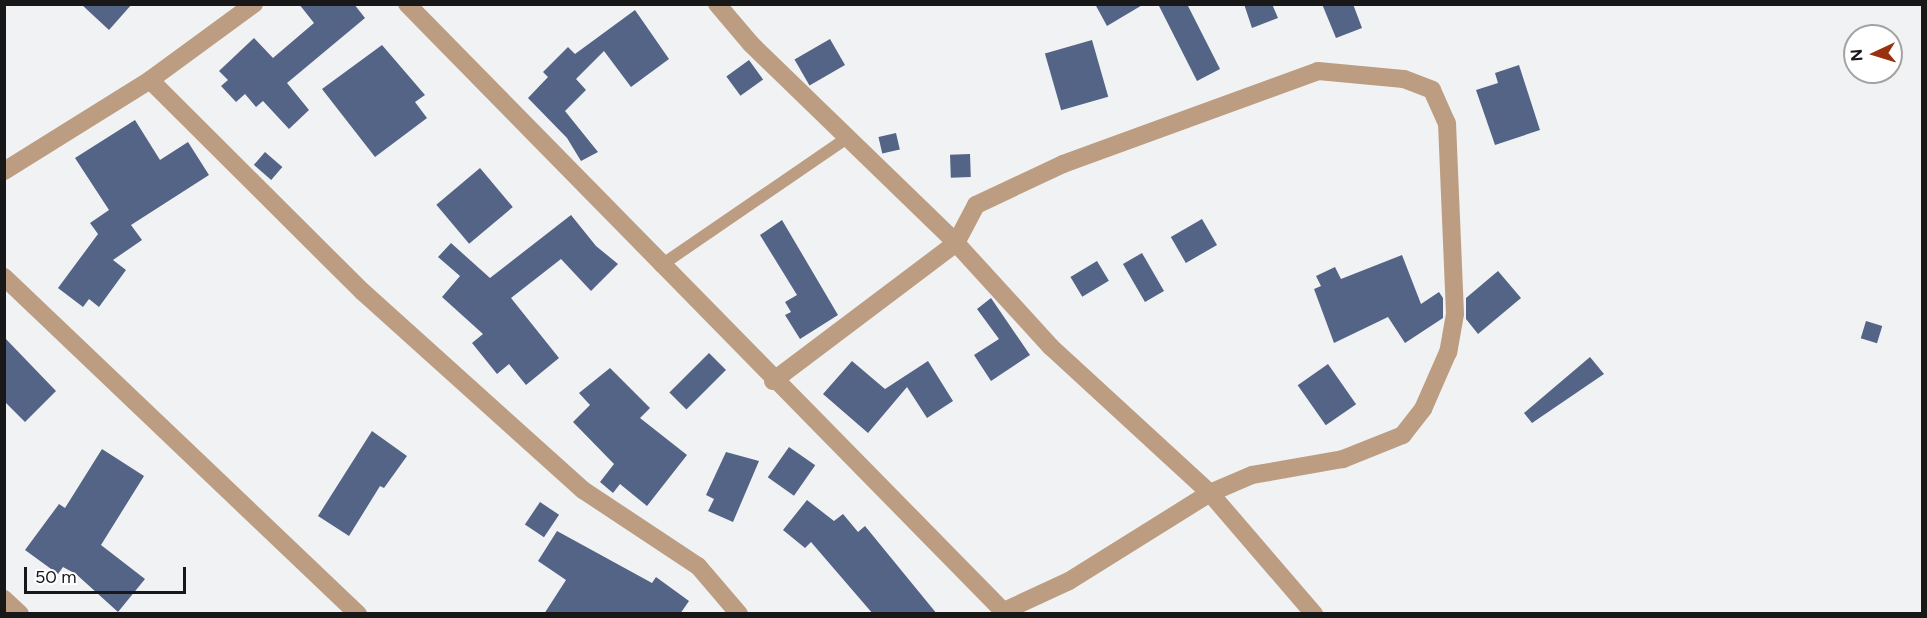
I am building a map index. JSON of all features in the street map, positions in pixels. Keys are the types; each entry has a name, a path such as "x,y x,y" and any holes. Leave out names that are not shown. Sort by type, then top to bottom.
{"street":[{"path":"4,171 150,80 254,4"},
{"path":"407,4 773,381 1005,612 1069,581 1210,493 1252,475 1343,459 1403,435 1423,409 1448,352 1455,314 1447,123 1432,90 1404,79 1318,71 1063,164 976,205 956,243 773,381"},
{"path":"717,4 847,138 956,243 1051,347 1210,493 1314,614"},
{"path":"150,80 363,292 584,490 698,566 739,614"},
{"path":"4,277 358,614"},
{"path":"4,599 20,614"}],"lane":[{"path":"660,266 847,138"}],"building":[{"path":"81,4 132,4 109,30"},
{"path":"299,4 354,4 365,18 287,83 309,110 289,129 263,101 256,107 245,94 236,102 221,86 228,80 219,71 254,38 273,58 314,23"},
{"path":"1095,4 1144,4 1107,26"},
{"path":"1158,4 1187,4 1220,69 1197,81"},
{"path":"1244,4 1272,4 1278,18 1252,28"},
{"path":"1322,4 1353,4 1362,28 1336,38"},
{"path":"635,10 669,59 631,87 604,51 576,79 586,90 565,111 598,152 581,161 567,138 528,98 548,77 543,72 568,47 575,54"},
{"path":"830,39 845,65 809,85 794,60"},
{"path":"1092,40 1108,97 1061,110 1045,54"},
{"path":"382,45 425,95 415,102 427,118 375,157 322,89"},
{"path":"749,60 763,79 740,96 726,76"},
{"path":"1519,65 1540,130 1495,145 1476,90 1498,83 1495,73"},
{"path":"135,120 160,160 188,142 209,175 131,225 142,240 113,260 126,270 99,307 89,299 83,307 58,288 98,234 90,223 109,210 75,158"},
{"path":"896,133 900,150 882,154 878,137"},
{"path":"265,152 282,167 271,180 254,165"},
{"path":"970,154 971,177 951,178 950,155"},
{"path":"480,168 513,207 469,244 436,205"},
{"path":"571,215 596,246 618,264 591,291 561,259 511,298 559,358 526,385 509,364 497,374 472,343 483,334 442,297 460,276 438,257 451,243 490,278"},
{"path":"1202,219 1217,245 1186,263 1171,237"},
{"path":"782,220 838,315 800,339 785,315 791,312 785,302 797,295 760,235"},
{"path":"1142,253 1164,291 1145,302 1123,264"},
{"path":"1402,255 1421,304 1439,292 1443,298 1443,318 1405,343 1388,317 1334,343 1314,289 1321,286 1316,276 1335,267 1341,279"},
{"path":"1097,261 1109,281 1082,297 1070,277"},
{"path":"1498,271 1521,298 1478,334 1466,319 1466,298"},
{"path":"991,298 1030,355 991,381 974,355 999,339 977,309"},
{"path":"1866,321 1882,326 1877,343 1861,338"},
{"path":"4,337 56,391 25,422 4,401"},
{"path":"709,353 726,370 686,410 669,393"},
{"path":"1590,357 1604,374 1532,423 1524,413"},
{"path":"852,361 885,389 928,361 953,401 927,418 907,387 868,433 823,394"},
{"path":"1328,364 1356,404 1326,425 1298,385"},
{"path":"610,368 650,408 640,418 687,455 647,506 620,484 613,493 600,482 614,464 573,422 590,405 579,393"},
{"path":"372,431 407,456 384,488 380,486 349,536 318,516"},
{"path":"789,447 815,465 794,496 768,477"},
{"path":"102,449 144,476 101,545 145,579 118,612 76,574 63,567 58,574 25,550 59,504 65,508"},
{"path":"726,452 759,461 733,522 708,511 714,499 706,495"},
{"path":"807,500 834,521 843,514 858,532 865,526 937,614 873,614 811,542 805,548 783,530"},
{"path":"540,502 559,515 544,537 525,524"},
{"path":"557,531 652,583 656,577 689,601 680,614 544,614 566,580 538,561"}]}
